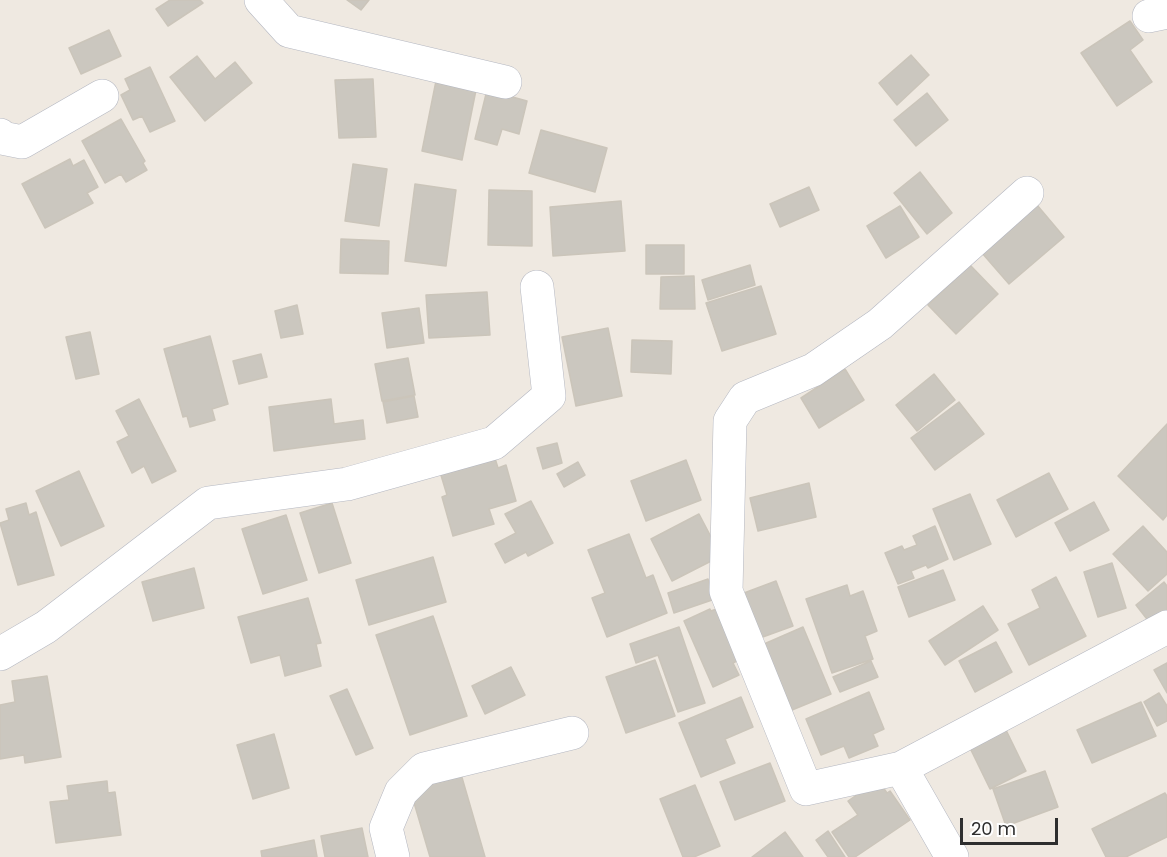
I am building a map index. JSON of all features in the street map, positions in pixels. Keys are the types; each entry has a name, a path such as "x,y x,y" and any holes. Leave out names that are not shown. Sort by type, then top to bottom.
{"street":[{"path":"261,0 289,31 505,82"},
{"path":"0,135 2,138 22,142 102,96"},
{"path":"1027,193 880,324 813,370 745,398 730,420 726,591 806,789 901,768 1167,627"},
{"path":"0,654 46,627 208,503 346,484 494,443 549,396 537,287"},
{"path":"393,857 386,828 400,792 424,769 572,732"},
{"path":"901,768 952,857"}],"building":[{"path":"170,0 200,0 203,3 168,26 156,9"},
{"path":"347,0 369,0 361,10"},
{"path":"1130,21 1143,40 1130,50 1152,82 1117,106 1081,53"},
{"path":"109,30 121,56 81,74 69,48"},
{"path":"911,55 929,75 897,105 879,83"},
{"path":"197,56 215,79 235,62 252,83 205,121 170,77"},
{"path":"150,67 175,121 150,132 142,116 133,120 121,95 130,90 125,79"},
{"path":"373,79 376,137 339,138 335,80"},
{"path":"436,81 476,90 462,160 422,151"},
{"path":"487,90 527,101 519,134 502,129 497,145 475,139"},
{"path":"927,93 948,120 916,146 894,120"},
{"path":"121,119 145,161 143,163 147,170 126,182 121,174 105,183 82,141"},
{"path":"541,130 607,148 595,192 529,173"},
{"path":"70,159 73,166 84,160 98,187 87,193 93,203 45,228 22,184"},
{"path":"353,164 387,169 379,226 345,221"},
{"path":"920,172 952,213 927,234 894,193"},
{"path":"415,184 456,190 446,266 405,261"},
{"path":"809,187 819,210 780,227 770,204"},
{"path":"489,190 532,191 532,246 488,245"},
{"path":"621,201 625,251 553,256 550,207"},
{"path":"1037,205 1064,237 1009,284 982,253"},
{"path":"900,206 919,237 886,258 867,226"},
{"path":"341,239 389,241 388,274 340,273"},
{"path":"646,245 684,245 684,274 646,274"},
{"path":"750,265 755,285 708,300 702,280"},
{"path":"970,265 998,294 956,334 928,305"},
{"path":"694,276 695,309 660,309 661,277"},
{"path":"761,286 776,334 722,351 706,303"},
{"path":"487,292 490,335 429,338 426,295"},
{"path":"297,305 303,334 281,338 275,311"},
{"path":"419,308 424,343 387,348 382,313"},
{"path":"608,328 622,396 576,406 562,337"},
{"path":"90,332 99,374 76,379 66,337"},
{"path":"210,336 228,404 212,409 215,420 190,427 187,416 183,417 164,349"},
{"path":"632,340 672,341 671,374 631,372"},
{"path":"261,354 267,377 239,384 233,361"},
{"path":"408,358 415,395 382,401 375,364"},
{"path":"845,369 864,400 819,428 801,398"},
{"path":"934,374 955,400 917,431 896,405"},
{"path":"414,396 418,417 387,423 383,402"},
{"path":"139,399 176,471 152,483 144,466 132,473 117,442 129,436 116,411"},
{"path":"331,399 334,424 363,420 365,439 274,451 269,407"},
{"path":"959,402 984,434 935,470 911,438"},
{"path":"1167,424 1167,515 1163,520 1118,476"},
{"path":"557,443 562,463 543,469 537,448"},
{"path":"494,455 498,468 506,465 516,501 489,509 494,524 453,536 442,497 447,495 440,472"},
{"path":"686,460 701,500 646,521 631,481"},
{"path":"578,462 585,475 564,487 557,474"},
{"path":"79,471 104,526 61,546 36,491"},
{"path":"1049,473 1068,509 1016,537 997,500"},
{"path":"809,483 816,517 758,531 750,498"},
{"path":"970,494 991,544 954,560 933,509"},
{"path":"531,501 553,543 528,556 526,552 505,563 495,544 516,533 505,514"},
{"path":"1094,502 1109,530 1070,551 1055,523"},
{"path":"26,503 29,515 36,512 54,575 18,585 0,523 9,520 6,509"},
{"path":"332,503 351,563 319,573 300,513"},
{"path":"699,514 721,556 672,581 651,539"},
{"path":"286,515 307,580 263,594 242,529"},
{"path":"935,526 948,559 928,568 926,565 911,571 914,578 898,584 885,553 902,546 904,550 917,545 913,536"},
{"path":"1143,526 1167,552 1167,574 1148,591 1113,554"},
{"path":"629,534 646,578 653,575 667,613 607,637 592,598 605,593 588,550"},
{"path":"433,557 446,602 369,625 356,580"},
{"path":"1112,563 1126,608 1098,617 1084,572"},
{"path":"194,568 204,608 153,621 142,582"},
{"path":"943,570 955,600 909,617 898,587"},
{"path":"1056,577 1086,636 1029,665 1008,624 1040,608 1032,590"},
{"path":"708,579 715,599 674,613 668,593"},
{"path":"776,581 793,626 760,638 744,593"},
{"path":"1164,582 1167,586 1167,610 1150,623 1136,605"},
{"path":"847,585 850,596 863,591 877,631 865,636 873,659 832,673 806,599"},
{"path":"308,598 321,643 316,644 321,666 285,676 280,655 251,663 238,617"},
{"path":"983,606 998,630 945,665 929,641"},
{"path":"722,607 744,657 733,663 739,675 713,687 684,621 710,609 711,611"},
{"path":"433,616 467,716 410,735 376,635"},
{"path":"679,627 705,703 678,712 658,655 636,663 630,644"},
{"path":"803,627 831,694 792,710 764,644"},
{"path":"996,642 1012,672 975,692 959,661"},
{"path":"655,660 675,716 626,733 606,677"},
{"path":"871,661 878,677 840,692 833,677"},
{"path":"1167,663 1167,693 1154,670"},
{"path":"511,667 525,695 485,714 472,686"},
{"path":"47,676 61,757 25,763 24,755 0,759 0,705 15,702 12,681"},
{"path":"347,689 373,748 356,755 330,696"},
{"path":"869,692 884,729 873,734 878,746 849,758 844,746 821,755 806,719"},
{"path":"1159,693 1167,706 1167,721 1157,726 1144,702"},
{"path":"741,697 753,727 725,739 735,763 701,777 679,723"},
{"path":"1141,702 1156,736 1092,763 1077,730"},
{"path":"1006,730 1026,771 990,789 970,748"},
{"path":"274,734 289,788 253,799 237,745"},
{"path":"770,763 785,801 735,820 720,782"},
{"path":"1045,771 1058,807 1006,826 993,789"},
{"path":"461,774 485,857 430,857 410,789"},
{"path":"878,780 887,793 890,791 910,820 855,857 849,857 832,832 858,815 848,801"},
{"path":"107,781 108,793 115,792 121,835 56,843 50,802 69,800 67,786"},
{"path":"695,785 720,846 694,857 683,857 660,799"},
{"path":"1165,793 1167,796 1167,837 1126,857 1106,857 1092,829"},
{"path":"362,828 368,857 325,857 321,836"},
{"path":"828,831 845,857 828,857 816,840"},
{"path":"785,832 803,857 752,857"},
{"path":"314,840 317,857 262,857 261,851"}]}
